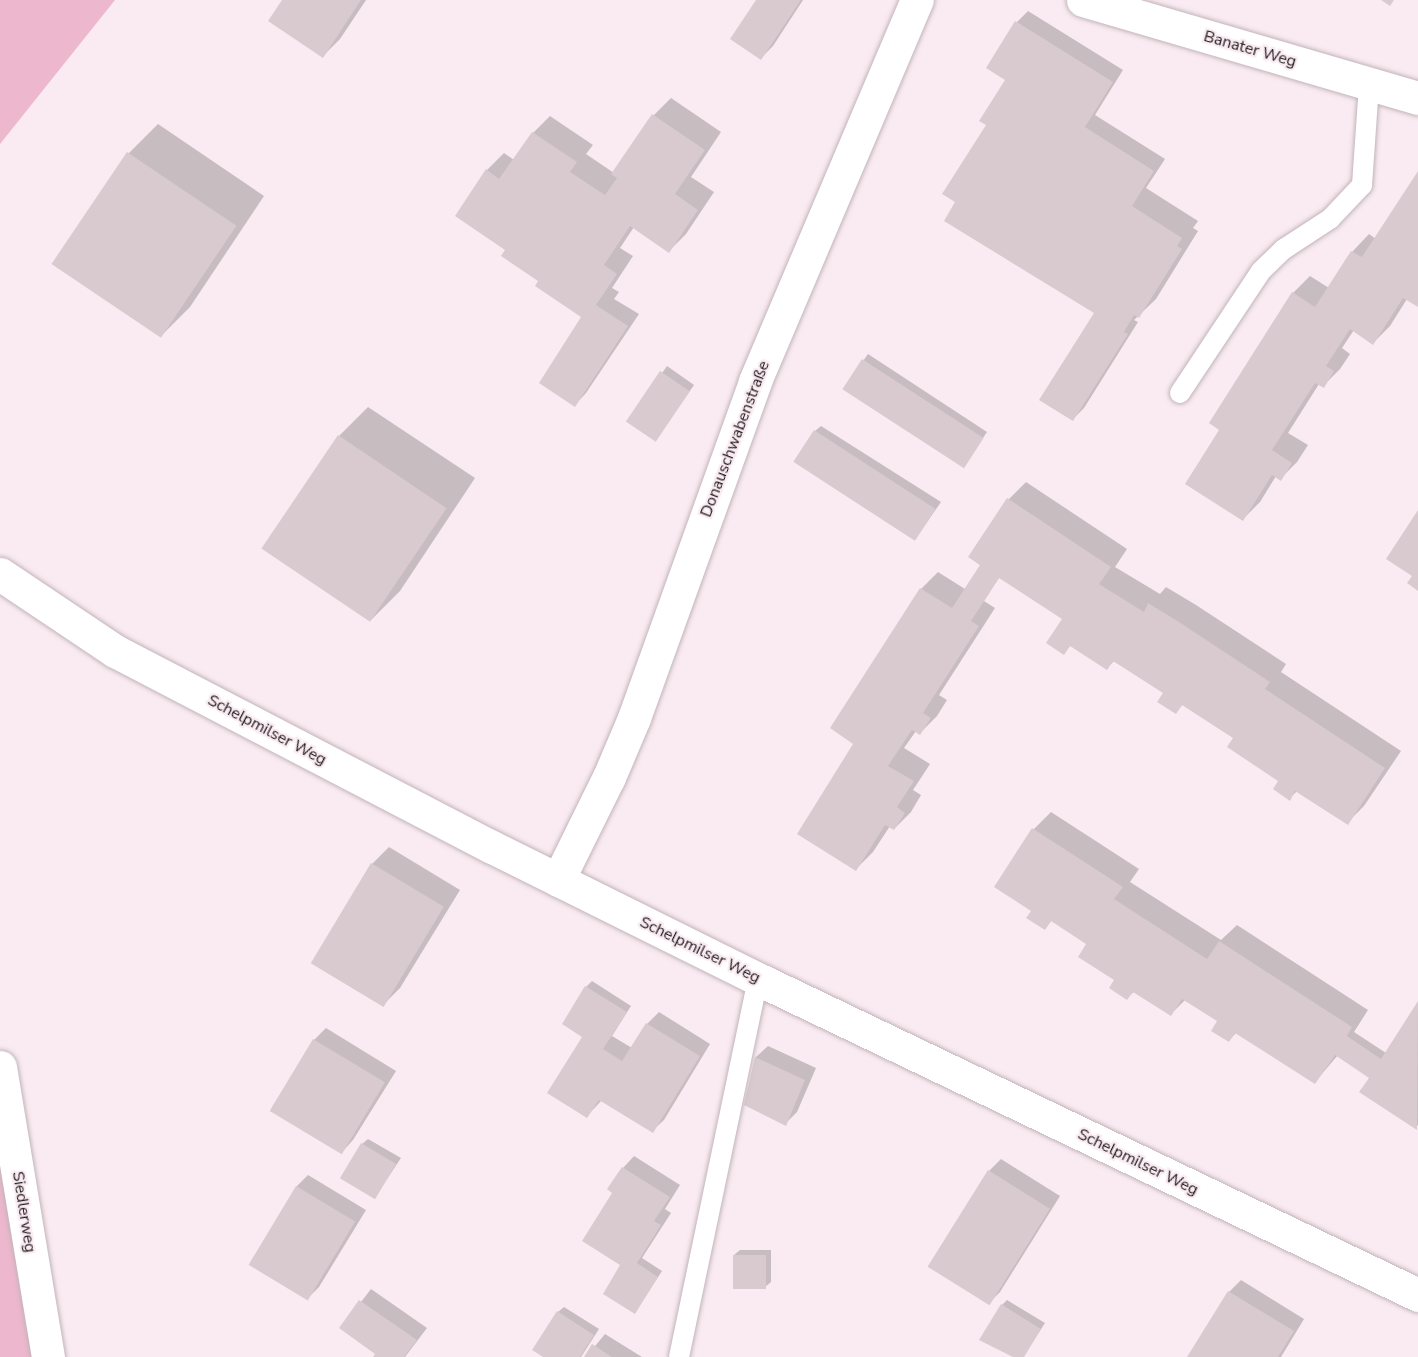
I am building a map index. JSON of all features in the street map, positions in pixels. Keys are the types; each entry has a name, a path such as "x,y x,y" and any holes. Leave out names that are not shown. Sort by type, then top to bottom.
{"street":[{"name":"Donauschwabenstraße","path":"558,880 609,777 634,718 755,381 917,0"},
{"name":"Banater Weg","path":"1083,0 1418,98"},
{"name":"Schelpmilser Weg","path":"0,574 116,651 558,880 758,979 1418,1294"},
{"name":"Siedlerweg","path":"0,1067 48,1357"}],"lane":[{"path":"1180,393 1261,271 1284,249 1330,219 1362,185 1369,84"},
{"path":"679,1357 758,979"}],"shaded area":[{"path":"0,0 115,0 0,144"},
{"path":"0,1153 33,1357 0,1357"}],"building":[{"path":"282,0 361,0 323,58 268,21"},
{"path":"756,0 801,0 761,60 730,39"},
{"path":"1381,0 1394,0 1390,6"},
{"path":"1015,21 1113,82 1085,127 1154,171 1132,206 1182,238 1177,246 1182,249 1139,318 1134,315 1124,332 1128,334 1073,421 1039,400 1094,313 944,221 955,202 942,194 986,125 979,121 1005,80 986,68"},
{"path":"652,114 705,150 675,194 698,210 669,253 630,226 604,265 617,274 596,305 628,326 575,407 539,383 581,317 535,286 538,281 501,256 505,250 455,216 486,169 499,179 532,132 577,162 570,172 605,195 617,178 611,174"},
{"path":"127,152 236,226 161,338 52,264"},
{"path":"1418,171 1418,307 1403,298 1373,345 1350,329 1326,366 1334,371 1324,388 1315,383 1272,450 1292,463 1281,481 1272,475 1243,521 1185,484 1219,430 1209,423 1292,292 1315,307 1351,251 1362,257"},
{"path":"862,359 984,438 964,468 842,389"},
{"path":"660,371 690,391 656,442 626,422"},
{"path":"814,430 936,509 915,541 793,462"},
{"path":"338,435 447,508 370,622 261,549"},
{"path":"1007,498 1111,567 1099,584 1144,612 1148,603 1179,622 1270,682 1265,689 1385,768 1348,825 1295,791 1290,801 1273,789 1278,781 1227,747 1233,738 1182,705 1176,714 1157,702 1163,693 1113,661 1107,670 1070,646 1064,655 1046,643 1062,619 999,578 971,621 979,626 923,713 931,718 920,735 912,730 888,766 914,781 897,807 905,813 894,830 885,825 856,871 797,834 853,744 830,728 920,588 952,608 980,565 968,557"},
{"path":"1418,510 1418,591 1407,583 1412,576 1386,559"},
{"path":"1032,828 1123,887 1114,899 1207,959 1219,941 1352,1027 1347,1036 1381,1059 1418,1001 1417,1130 1359,1092 1369,1078 1335,1055 1315,1084 1235,1033 1229,1042 1211,1031 1217,1021 1182,999 1171,1016 1133,992 1127,1000 1109,988 1114,980 1078,957 1086,944 1051,921 1045,930 1026,918 1031,911 994,887"},
{"path":"371,863 444,907 384,1007 311,963"},
{"path":"585,986 627,1012 603,1049 622,1061 646,1023 700,1056 653,1133 599,1100 587,1118 547,1093 582,1037 562,1024"},
{"path":"313,1039 385,1082 342,1154 270,1111"},
{"path":"755,1057 805,1080 786,1126 744,1105"},
{"path":"361,1143 396,1164 375,1199 340,1178"},
{"path":"622,1167 670,1197 654,1221 661,1225 637,1263 658,1277 635,1314 603,1294 620,1265 582,1241 612,1193 607,1189"},
{"path":"988,1170 1050,1209 989,1305 928,1267"},
{"path":"296,1186 355,1222 308,1300 249,1265"},
{"path":"733,1255 766,1255 766,1289 733,1289"},
{"path":"1228,1291 1294,1331 1278,1357 1187,1357"},
{"path":"359,1300 417,1340 404,1357 373,1357 375,1354 339,1328"},
{"path":"1001,1304 1041,1329 1024,1357 1013,1357 979,1340"},
{"path":"557,1311 594,1335 580,1357 543,1357 532,1350"},
{"path":"592,1344 612,1357 584,1357"}]}
